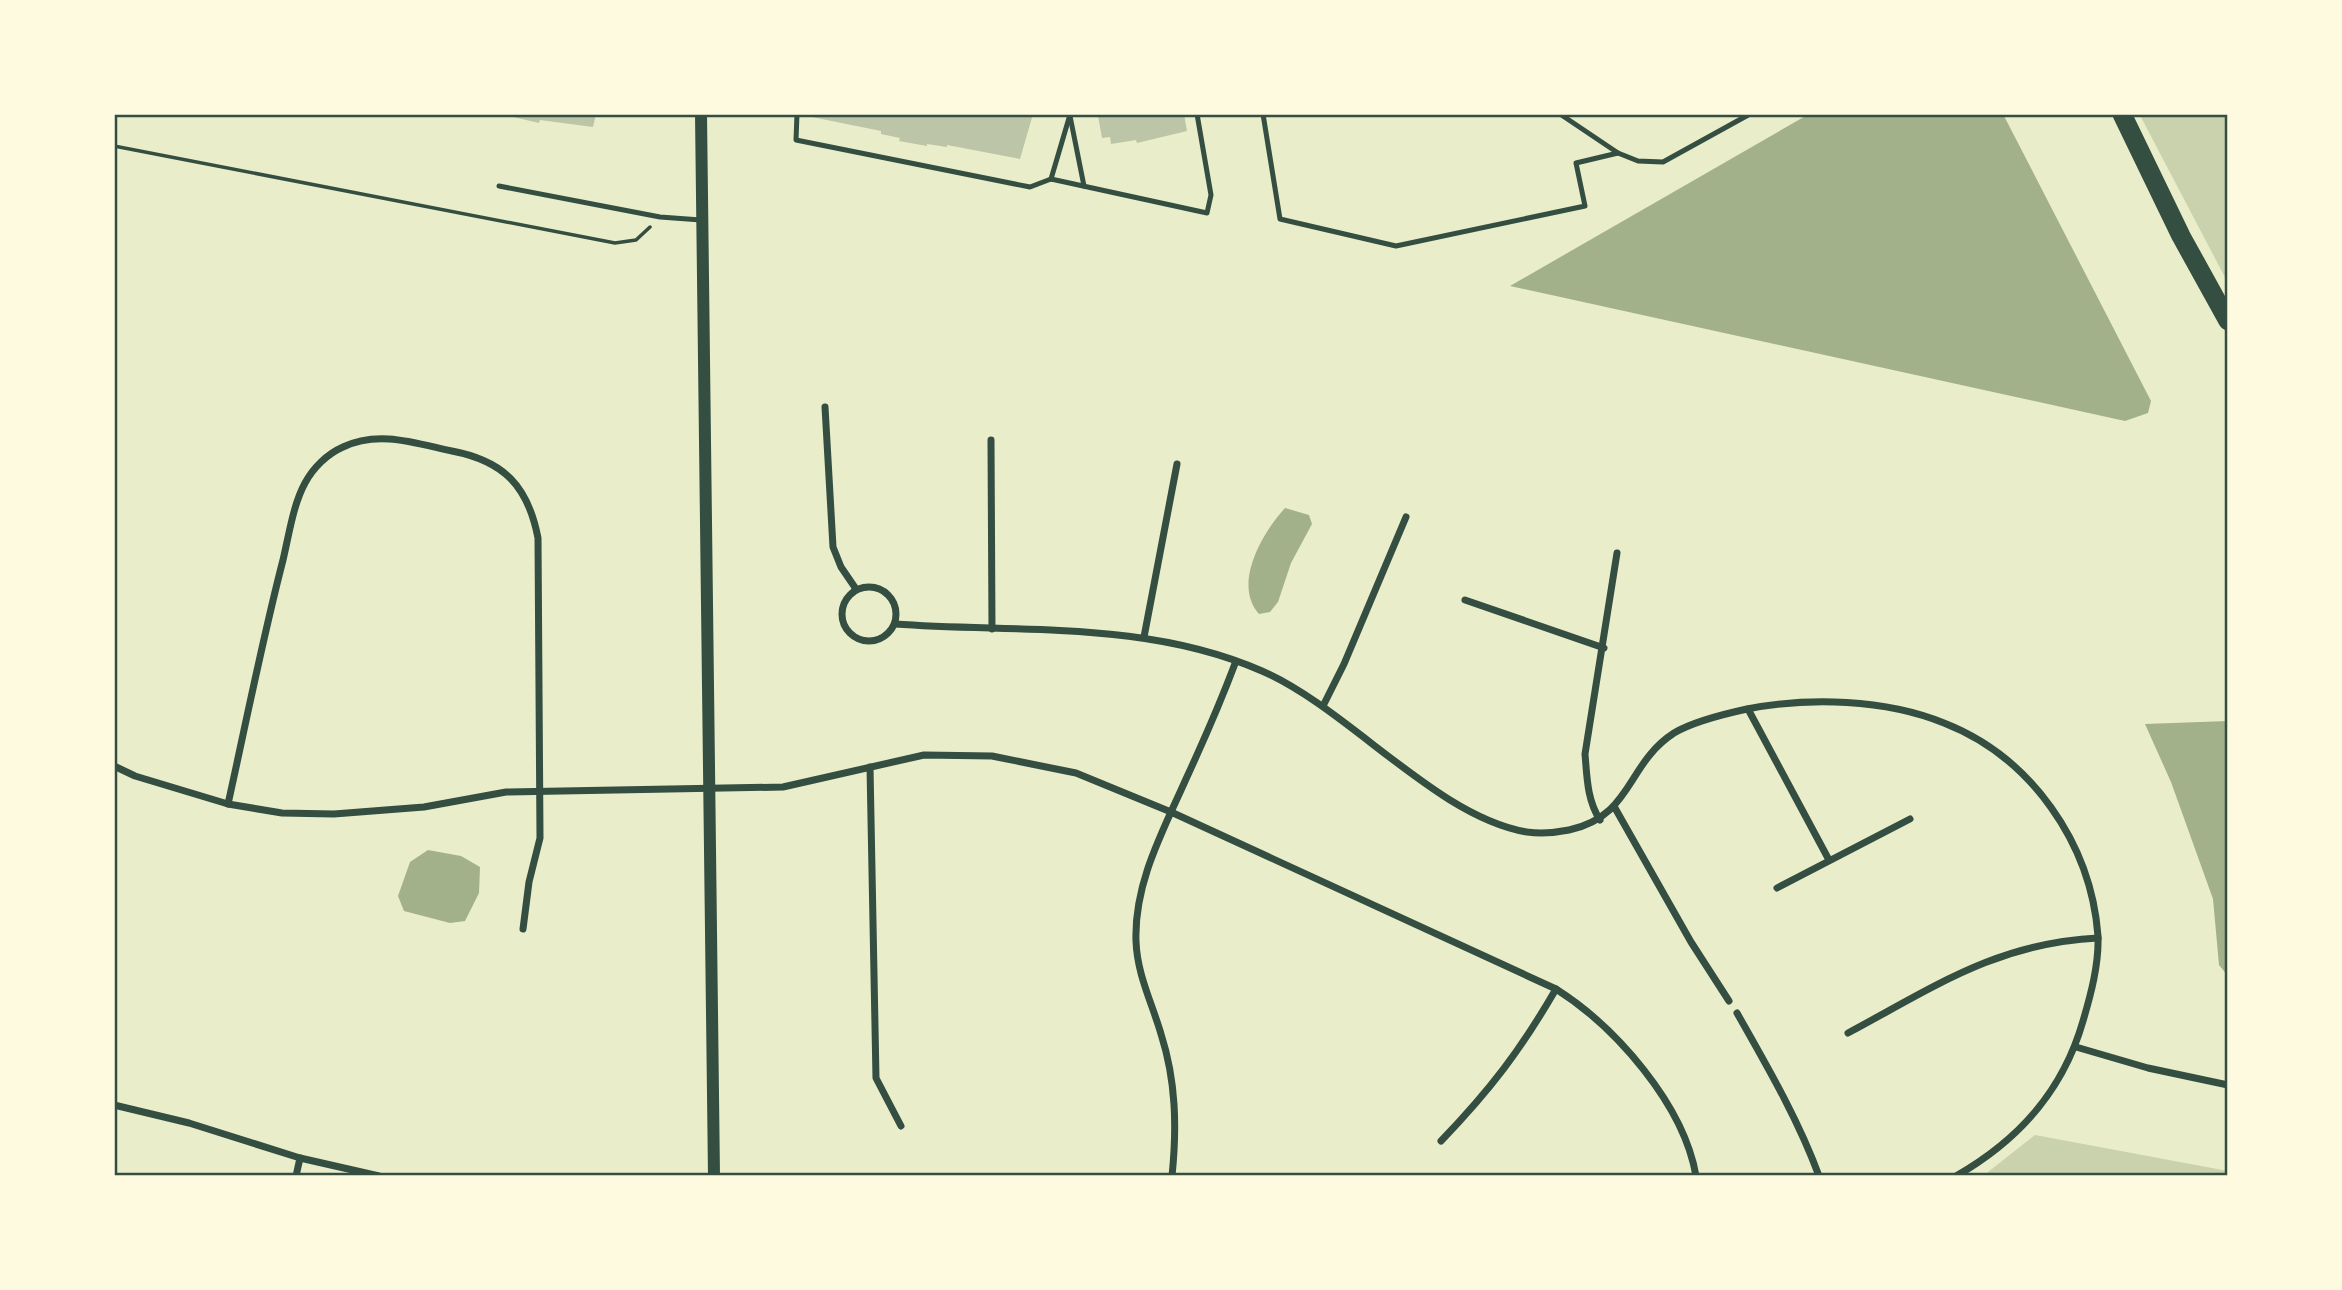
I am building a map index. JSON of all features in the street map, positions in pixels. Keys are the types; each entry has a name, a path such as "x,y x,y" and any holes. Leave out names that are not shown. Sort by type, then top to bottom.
{"highway":[{"path":"2122,114 2181,236 2228,321"}],"street":[{"path":"701,114 714,1176"},
{"path":"825,407 833,547 841,567 856,589"},
{"path":"228,804 277,582 300,494 323,459 341,447 363,439 384,437 466,453 493,463 509,476 527,498 538,538 540,838 529,882 523,929"},
{"path":"991,440 992,629"},
{"path":"1144,637 1177,464"},
{"path":"1323,706 1344,664 1406,517"},
{"path":"1600,820 1593,808 1585,754 1617,553"},
{"path":"876,587 889,596 895,607 895,624 884,637 873,641 852,636 843,626 843,604 856,589 876,587"},
{"path":"1465,600 1604,648"},
{"path":"895,624 1098,632 1185,645 1236,661 1266,673 1323,706 1432,788 1483,817 1519,831 1540,834 1588,826 1600,820 1615,808 1647,759 1674,733 1748,709 1835,703 1893,709 1941,721 2002,755 2030,781 2058,817 2073,844 2093,897 2098,938 2088,1007 2076,1047 2045,1102 2030,1121 1988,1158 1956,1176"},
{"path":"1172,1176 1177,1130 1174,1085 1139,966 1136,942 1137,909 1147,868 1217,712 1236,661"},
{"path":"1748,709 1829,860"},
{"path":"114,766 135,776 228,804 282,813 334,814 390,811 506,792 709,791 783,787 925,755 992,756 1076,773 1171,812 1556,989 1607,1028 1662,1094 1696,1176"},
{"path":"870,766 876,1078 901,1126"},
{"path":"1615,808 1691,942 1729,1000"},
{"path":"1777,888 1910,819"},
{"path":"1848,1033 1984,961 2020,949 2098,938"},
{"path":"1441,1141 1492,1087 1522,1047 1556,989"},
{"path":"1737,1013 1807,1143 1819,1176"},
{"path":"2076,1047 2148,1068 2228,1085"},
{"path":"114,1105 189,1123 300,1158 379,1176"},
{"path":"296,1176 300,1158"}],"lane":[{"path":"797,114 796,139 1030,187 1051,179 1207,213 1211,195 1196,114"},
{"path":"1263,114 1280,219 1396,246 1585,206 1576,163 1618,153"},
{"path":"1560,114 1618,153 1638,161 1663,162 1750,114"},
{"path":"1051,179 1070,115"},
{"path":"1070,115 1084,186"},
{"path":"499,186 660,217 701,220"}],"path":[{"path":"114,146 615,243 636,240 660,217"}],"shaded area":[{"path":"1809,114 2003,114 2151,401 2148,413 2125,421 1510,286"},
{"path":"2139,114 2228,114 2228,283 2143,121"},
{"path":"1285,508 1309,515 1312,524 1291,563 1278,602 1270,612 1259,614 1251,602 1250,574 1260,544"},
{"path":"2228,721 2228,976 2219,965 2213,899 2171,782 2145,724"},
{"path":"428,850 461,856 480,867 479,893 465,921 450,923 404,911 398,896 410,862"},
{"path":"2035,1135 2228,1171 2228,1176 1983,1176"}],"building":[{"path":"500,114 596,114 593,127 540,120 539,123"},
{"path":"807,114 1033,114 1020,159 947,145 927,146 899,141 900,138 881,134 881,131"},
{"path":"1184,114 1187,131 1137,143 1136,140 1111,144 1110,137 1102,138 1098,116"}]}
